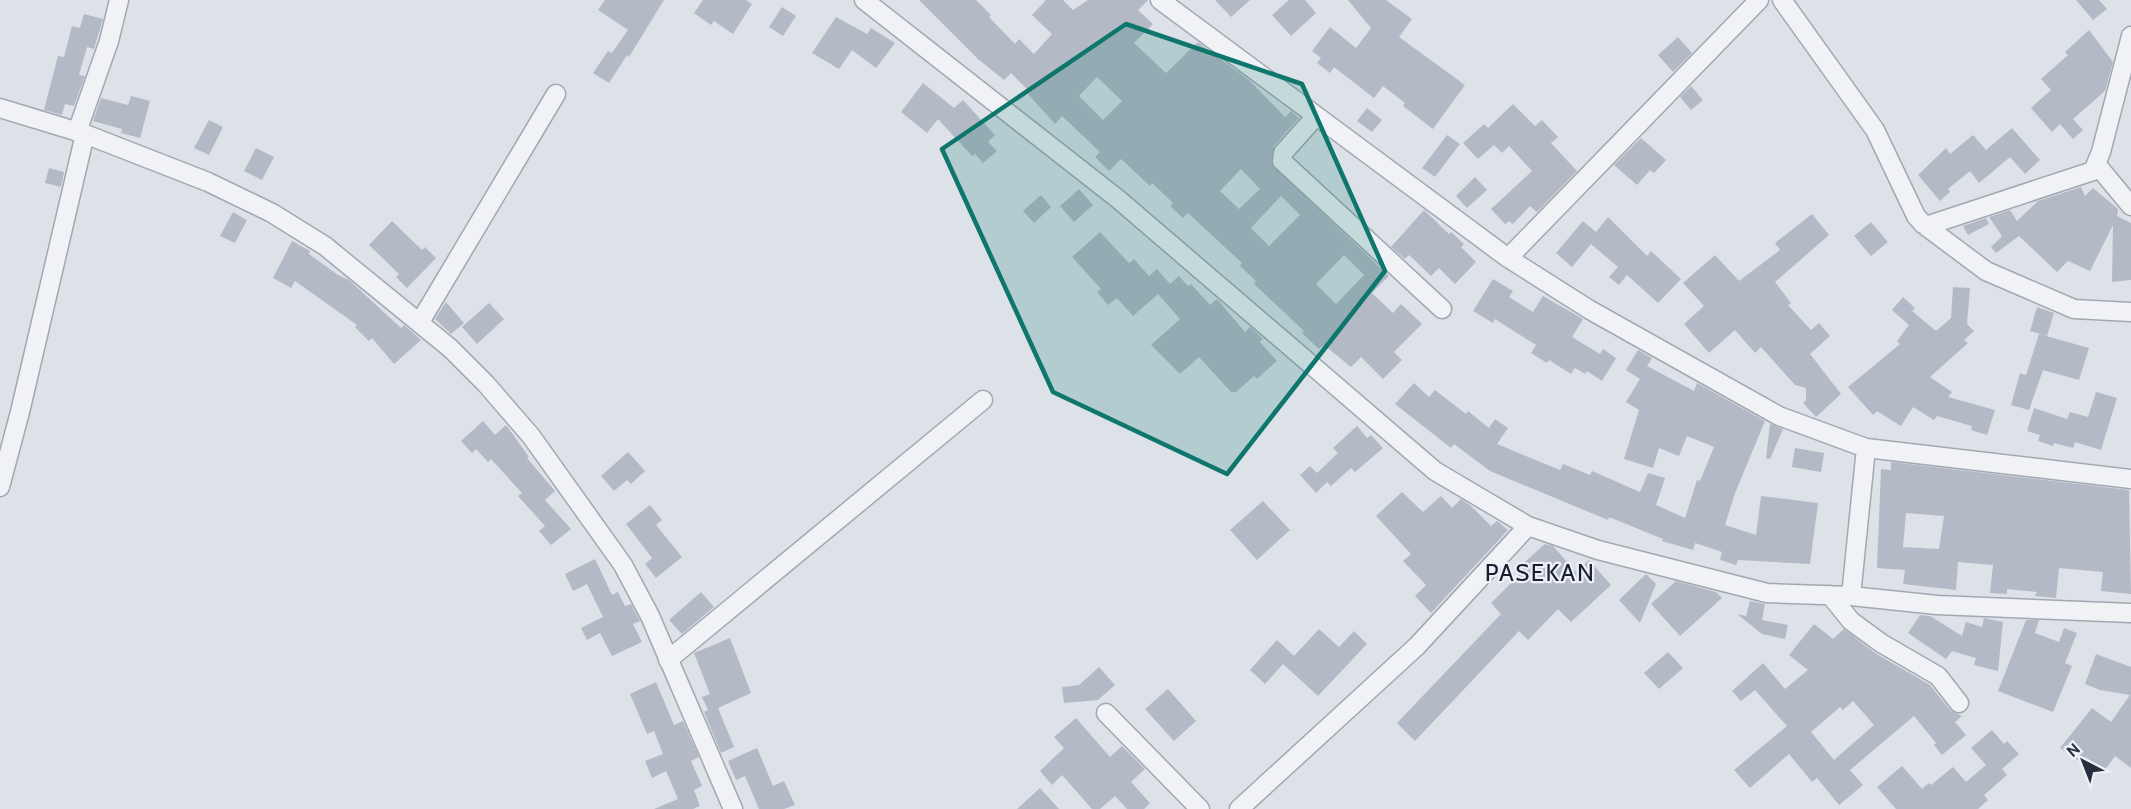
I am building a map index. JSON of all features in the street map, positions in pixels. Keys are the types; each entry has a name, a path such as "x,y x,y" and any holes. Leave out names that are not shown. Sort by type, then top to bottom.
{"street":[{"path":"0,487 21,412 81,133 119,0"},
{"path":"864,0 1118,199 1434,471 1528,526 1598,550 1767,593 1851,596 1937,605 2131,613"},
{"path":"1160,0 1508,258 1590,310 1779,416 1866,448 2131,478"},
{"path":"1508,258 1759,0"},
{"path":"1782,0 1875,130 1916,216 1923,224 1986,271 2074,309 2131,312"},
{"path":"1923,224 1929,225 2090,174 2097,165 2131,36"},
{"path":"420,322 556,94"},
{"path":"0,108 81,133 208,182 272,213 325,246 450,348 531,436 622,566 650,616 733,809"},
{"path":"1316,116 1283,153 1282,161 1442,309"},
{"path":"2097,165 2131,206"},
{"path":"668,660 982,400"},
{"path":"1851,596 1866,448"},
{"path":"1239,809 1417,646 1528,526"},
{"path":"1830,595 1851,621 1881,643 1938,676 1959,703"},
{"path":"1106,713 1200,809"}],"highlighted area":[{"path":"1126,24 1302,84 1385,271 1227,474 1053,392 942,149"}],"building":[{"path":"605,0 664,0 629,57 627,55 609,83 593,73 608,51 612,53 628,30 598,10"},
{"path":"703,0 746,0 752,4 733,34 714,21 711,25 694,13"},
{"path":"919,0 976,0 1015,44 1019,39 1034,54 1052,34 1032,15 1046,0 1063,0 1073,10 1088,0 1148,0 1138,10 1153,24 1134,43 1166,73 1198,42 1249,80 1285,117 1291,111 1299,118 1274,146 1272,165 1389,276 1372,293 1393,313 1401,304 1422,324 1394,352 1402,360 1383,379 1361,357 1351,367 1324,345 1319,349 1302,333 1304,331 1254,284 1256,281 1240,266 1242,263 1188,213 1183,218 1170,206 1173,203 1152,183 1150,186 1121,159 1109,171 1095,157 1100,152 1062,116 1055,124 1028,94 1030,92 1011,73 1004,80 978,59","holes":["1097,77 1122,101 1103,120 1079,96","1241,169 1260,189 1239,209 1220,191","1281,196 1300,215 1269,246 1251,228","1344,255 1364,275 1336,304 1316,284"]},
{"path":"1215,0 1250,0 1231,17"},
{"path":"1289,0 1305,0 1316,13 1291,36 1272,15"},
{"path":"1348,0 1386,0 1412,19 1399,37 1465,85 1433,129 1403,106 1405,103 1383,86 1374,98 1334,67 1330,73 1317,63 1321,58 1312,51 1330,27 1356,48 1371,28"},
{"path":"2076,0 2099,0 2107,9 2093,20"},
{"path":"782,7 796,16 783,36 769,27"},
{"path":"84,14 103,19 94,49 87,47 79,75 85,76 74,106 65,104 62,115 44,110 58,56 64,57 72,26 80,28"},
{"path":"836,17 867,34 871,28 895,43 876,68 852,50 839,69 812,53"},
{"path":"2089,30 2113,62 2105,91 2073,119 2083,130 2073,139 2060,124 2052,132 2031,108 2051,90 2041,79 2068,55 2065,52"},
{"path":"1678,37 1692,53 1673,72 1658,55"},
{"path":"923,83 954,108 963,100 995,135 988,142 997,151 983,163 975,154 972,156 938,119 927,133 901,112"},
{"path":"1691,86 1703,100 1691,110 1680,97"},
{"path":"131,96 150,101 140,138 121,133 122,129 93,121 101,98 128,105"},
{"path":"1513,104 1535,126 1542,120 1558,137 1551,143 1577,171 1537,212 1530,206 1513,224 1509,221 1505,224 1491,209 1532,171 1509,146 1502,153 1494,145 1478,159 1463,143 1484,124 1488,128"},
{"path":"1367,108 1382,120 1372,132 1357,121"},
{"path":"209,120 223,127 209,155 194,148"},
{"path":"2012,128 2040,160 2025,174 2010,157 1979,183 1970,171 1948,189 1950,192 1940,201 1918,175 1946,148 1950,154 1973,135 1986,150"},
{"path":"1447,135 1460,144 1435,177 1422,168"},
{"path":"1641,138 1666,160 1654,173 1650,170 1637,185 1614,165"},
{"path":"256,148 274,157 262,180 244,171"},
{"path":"49,168 64,172 61,187 45,183"},
{"path":"1475,177 1487,190 1467,208 1456,196"},
{"path":"2081,187 2085,196 2093,188 2118,209 2117,216 2131,223 2131,280 2112,282 2113,225 2090,271 2068,261 2057,272 2019,236 1996,253 1991,247 2002,236 1989,217 2010,210 2017,221 2038,201"},
{"path":"1079,189 1093,205 1074,222 1060,206"},
{"path":"1041,195 1051,207 1034,223 1023,211"},
{"path":"1424,210 1449,234 1451,232 1464,244 1461,247 1476,262 1455,284 1439,268 1431,276 1409,255 1405,259 1391,247"},
{"path":"233,212 247,220 235,243 220,236"},
{"path":"1812,214 1829,235 1775,282 1791,303 1788,305 1811,330 1819,323 1830,336 1810,354 1841,394 1816,417 1803,403 1806,400 1806,388 1795,385 1761,347 1755,353 1735,330 1709,353 1684,324 1704,306 1683,283 1715,255 1739,281 1780,250 1775,243"},
{"path":"1608,217 1647,256 1651,251 1681,279 1658,303 1627,275 1619,285 1609,277 1618,267 1591,244 1572,267 1556,253 1583,221 1596,232"},
{"path":"1986,218 1989,224 1968,235 1963,226"},
{"path":"392,221 422,250 425,247 436,258 407,288 396,277 399,274 369,245"},
{"path":"1871,222 1888,242 1871,256 1854,236"},
{"path":"1100,232 1129,263 1134,259 1149,276 1157,269 1170,284 1179,276 1188,286 1191,284 1210,305 1217,299 1245,332 1250,327 1263,339 1260,342 1277,361 1257,379 1254,376 1236,392 1231,392 1199,357 1180,374 1151,345 1180,319 1158,294 1133,316 1117,298 1108,305 1097,292 1101,289 1072,257"},
{"path":"292,241 310,251 309,254 338,275 349,280 401,328 404,325 421,340 394,364 372,338 369,341 355,327 357,325 295,281 291,288 273,278"},
{"path":"1493,279 1513,291 1509,297 1533,312 1543,296 1583,319 1572,337 1600,354 1603,349 1616,358 1602,381 1587,371 1585,374 1575,368 1571,374 1549,360 1547,363 1531,353 1536,345 1495,319 1493,323 1473,311"},
{"path":"1953,287 1970,288 1967,324 1974,331 1964,340 1968,343 1930,377 1952,392 1948,397 1995,410 1987,435 1971,430 1972,426 1937,416 1934,420 1913,407 1901,426 1877,411 1873,415 1848,387 1900,344 1897,341 1909,325 1892,310 1903,297 1915,308 1912,311 1936,331 1951,318"},
{"path":"446,302 464,323 451,334 435,319"},
{"path":"489,303 504,319 477,344 462,327"},
{"path":"2037,307 2054,313 2047,336 2030,331"},
{"path":"2039,334 2089,348 2079,380 2043,370 2029,410 2011,405 2020,373 2026,375"},
{"path":"1638,350 1652,358 1647,366 1694,391 1697,383 1765,421 1735,493 1725,525 1756,535 1761,496 1818,503 1810,564 1738,560 1736,565 1720,560 1722,552 1695,543 1693,550 1662,541 1663,539 1609,517 1608,520 1490,471 1454,444 1451,448 1395,404 1414,383 1429,397 1435,390 1466,414 1468,411 1489,428 1495,419 1508,428 1497,444 1560,470 1563,464 1590,475 1592,471 1640,492 1648,473 1665,478 1656,505 1685,518 1697,480 1700,481 1714,447 1687,436 1679,456 1659,448 1653,468 1624,459 1639,410 1626,402 1640,379 1626,370"},
{"path":"2096,392 2117,398 2101,450 2075,442 2073,448 2054,443 2053,446 2038,441 2040,435 2027,431 2034,408 2067,419 2070,412 2088,417"},
{"path":"483,421 495,435 506,425 529,457 527,458 555,491 545,500 571,529 551,545 539,531 545,526 518,496 522,493 491,459 488,462 476,449 472,453 461,441"},
{"path":"1770,424 1783,429 1770,459 1766,458"},
{"path":"1357,426 1367,438 1371,435 1383,448 1355,472 1351,468 1331,486 1327,482 1316,493 1300,475 1310,466 1317,473 1338,453 1333,448"},
{"path":"1795,448 1824,453 1821,472 1792,467"},
{"path":"628,452 645,471 631,484 627,480 614,491 601,476"},
{"path":"1891,462 2129,490 2131,594 2101,591 2103,572 2059,568 2056,598 2035,596 2037,592 2007,589 2007,594 1990,593 1993,565 1958,562 1956,590 1903,584 1905,570 1877,568 1881,469 1891,470","holes":["1906,513 1944,516 1939,549 1903,547"]},
{"path":"1402,492 1423,512 1441,496 1452,508 1461,499 1491,526 1497,521 1508,530 1431,613 1415,596 1426,585 1403,561 1411,554 1376,516"},
{"path":"1263,501 1290,530 1257,560 1230,530"},
{"path":"650,505 662,520 656,525 682,557 656,578 645,564 652,558 626,524"},
{"path":"1545,544 1553,546 1576,572 1589,560 1611,585 1571,622 1558,609 1528,640 1519,631 1415,741 1397,723 1501,614 1491,603 1522,572 1518,568"},
{"path":"595,559 612,595 618,592 625,606 631,604 640,621 633,624 642,642 612,656 600,633 587,640 581,628 603,617 587,584 573,591 565,574"},
{"path":"1646,574 1656,584 1640,623 1619,600"},
{"path":"1676,581 1716,592 1722,598 1680,636 1651,604"},
{"path":"701,592 714,607 682,634 669,620"},
{"path":"1750,601 1765,604 1762,620 1788,625 1785,639 1762,634 1737,614 1746,616"},
{"path":"1920,615 1930,616 1962,636 1966,622 1982,627 1984,618 2003,622 1998,671 1974,665 1976,658 1952,651 1946,659 1908,633"},
{"path":"2026,620 2039,620 2035,633 2059,642 2064,628 2077,633 2065,663 2072,666 2053,712 1998,691"},
{"path":"1814,624 1833,639 1844,629 1875,653 1930,685 1950,710 1962,716 1955,722 1966,735 1942,755 1934,745 1936,743 1914,716 1850,770 1863,785 1839,805 1817,778 1812,782 1789,754 1750,788 1734,770 1787,726 1755,690 1741,701 1732,691 1763,663 1785,689 1808,670 1789,655","holes":["1853,701 1874,725 1834,760 1811,732 1840,707 1843,710"]},
{"path":"1319,629 1339,647 1354,631 1367,644 1318,696 1283,664 1265,684 1250,670 1277,640 1294,656"},
{"path":"730,638 751,693 718,708 734,747 721,753 704,712 708,710 702,697 710,694 694,653"},
{"path":"1668,652 1683,668 1659,689 1644,673"},
{"path":"2096,654 2131,667 2131,768 2115,756 2105,770 2085,757 2081,762 2060,748 2092,708 2111,722 2130,695 2100,690 2085,684"},
{"path":"1099,667 1115,685 1098,700 1064,703 1062,687 1079,685"},
{"path":"656,682 674,725 683,721 699,757 691,761 702,786 694,790 700,806 693,809 654,809 678,799 666,771 652,778 645,761 663,754 654,731 647,734 630,694"},
{"path":"1168,689 1196,721 1174,741 1145,709"},
{"path":"1076,718 1110,757 1122,746 1145,769 1131,782 1150,803 1144,809 1127,809 1115,796 1100,809 1092,809 1062,775 1052,785 1040,771 1064,748 1054,737"},
{"path":"1992,730 2004,744 2007,741 2019,754 2002,769 2007,775 1984,795 1988,800 1978,809 1896,809 1877,787 1902,766 1922,789 1929,783 1931,785 1953,767 1966,782 1986,765 1971,748"},
{"path":"757,748 773,786 784,781 795,805 784,809 759,809 745,776 736,780 728,761"},
{"path":"1040,788 1059,809 1017,809"}],"district":[{"name":"PASEKAN","path":"1540,573"}]}
